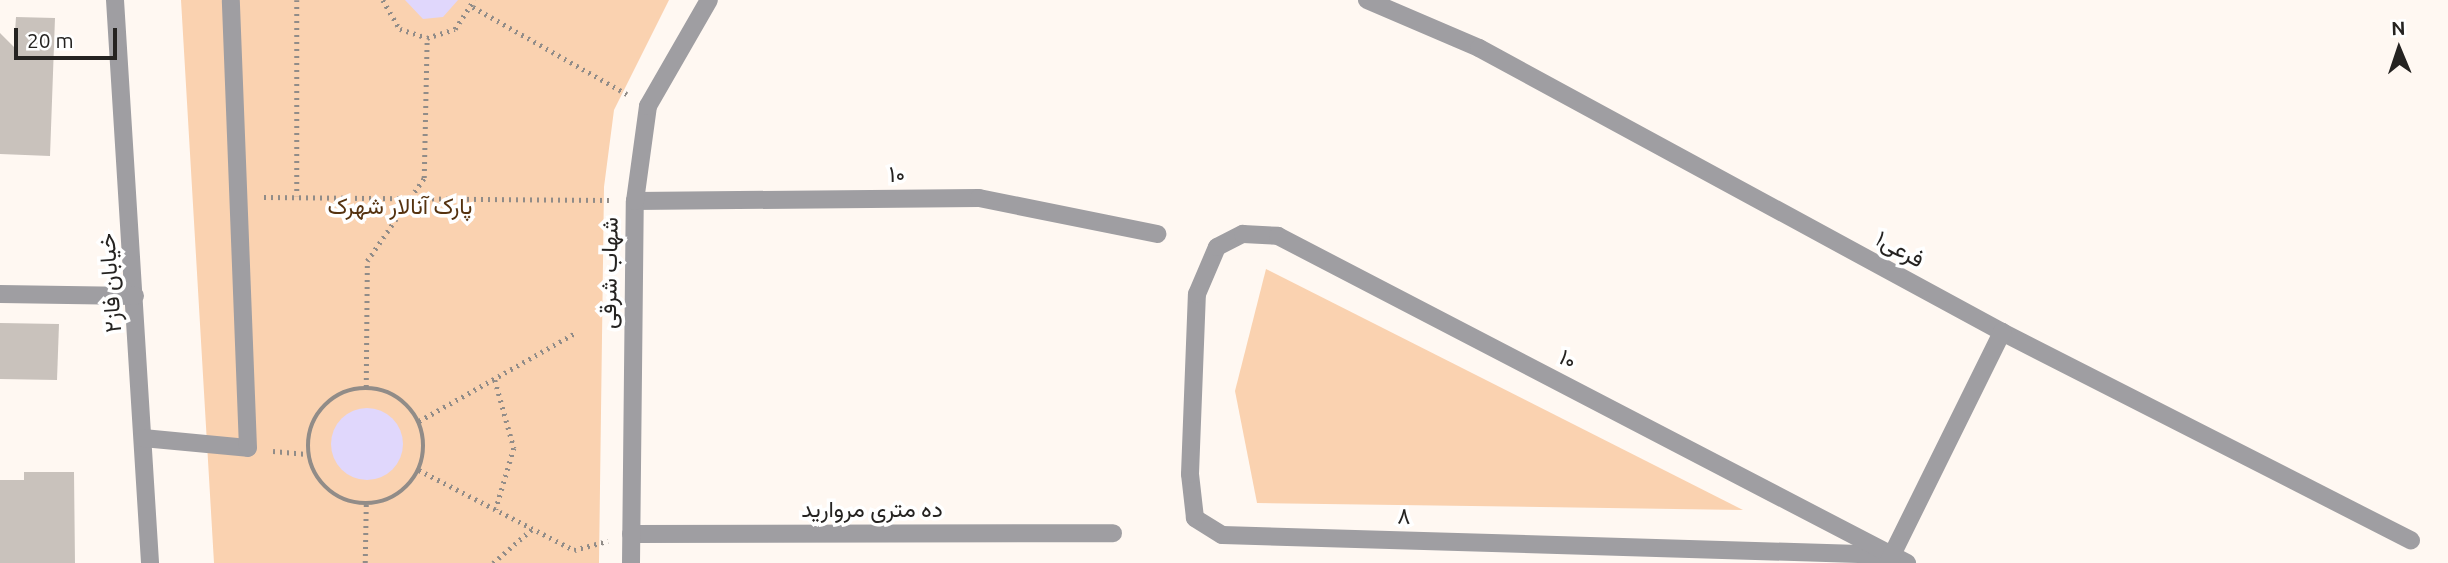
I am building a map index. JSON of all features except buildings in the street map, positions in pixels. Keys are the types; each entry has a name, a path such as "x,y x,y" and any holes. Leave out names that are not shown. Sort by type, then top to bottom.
{"street":[{"name":"خیابان فاز۲","path":"115,0 150,563"},
{"name":"شهاب شرقی","path":"631,563 635,201 648,106 709,0"},
{"name":"فرعی۱","path":"1367,0 1479,48 2002,332 2411,540"},
{"path":"143,438 248,448 231,1"},
{"name":"۱۰","path":"635,201 979,198 1157,234"},
{"name":"۱۰","path":"1217,247 1242,234 1278,236 1896,560"},
{"name":"۸","path":"1217,247 1197,294 1191,474 1195,518 1222,535 1896,560"},
{"path":"0,294 135,296"},
{"path":"1896,560 2002,332"},
{"name":"ده متری مروارید","path":"631,534 1113,533"}],"path":[{"path":"297,0 298,195"},
{"path":"383,0 400,29 427,38 455,29 472,7 474,0"},
{"path":"472,7 648,106"},
{"path":"366,387 367,261 424,178 427,38"},
{"path":"239,198 412,195 635,201"},
{"path":"419,421 575,333"},
{"path":"495,380 514,448 496,509"},
{"path":"366,387 398,396 419,421 419,470 397,495 366,504 333,495 307,454 321,407 366,387"},
{"path":"248,448 307,454"},
{"path":"419,470 574,550 631,534"},
{"path":"365,563 366,504"},
{"path":"493,563 531,529"}],"green space":[{"name":"پارک آنالار شهرک","path":"181,0 669,0 614,110 604,187 599,563 214,563"},
{"path":"1266,269 1743,510 1257,503 1235,391"}],"shaded area":[{"path":"405,0 458,0 443,17 423,19"},
{"path":"367,408 387,414 397,424 403,444 397,464 387,474 367,480 347,474 337,464 331,444 337,424 347,414"}]}
